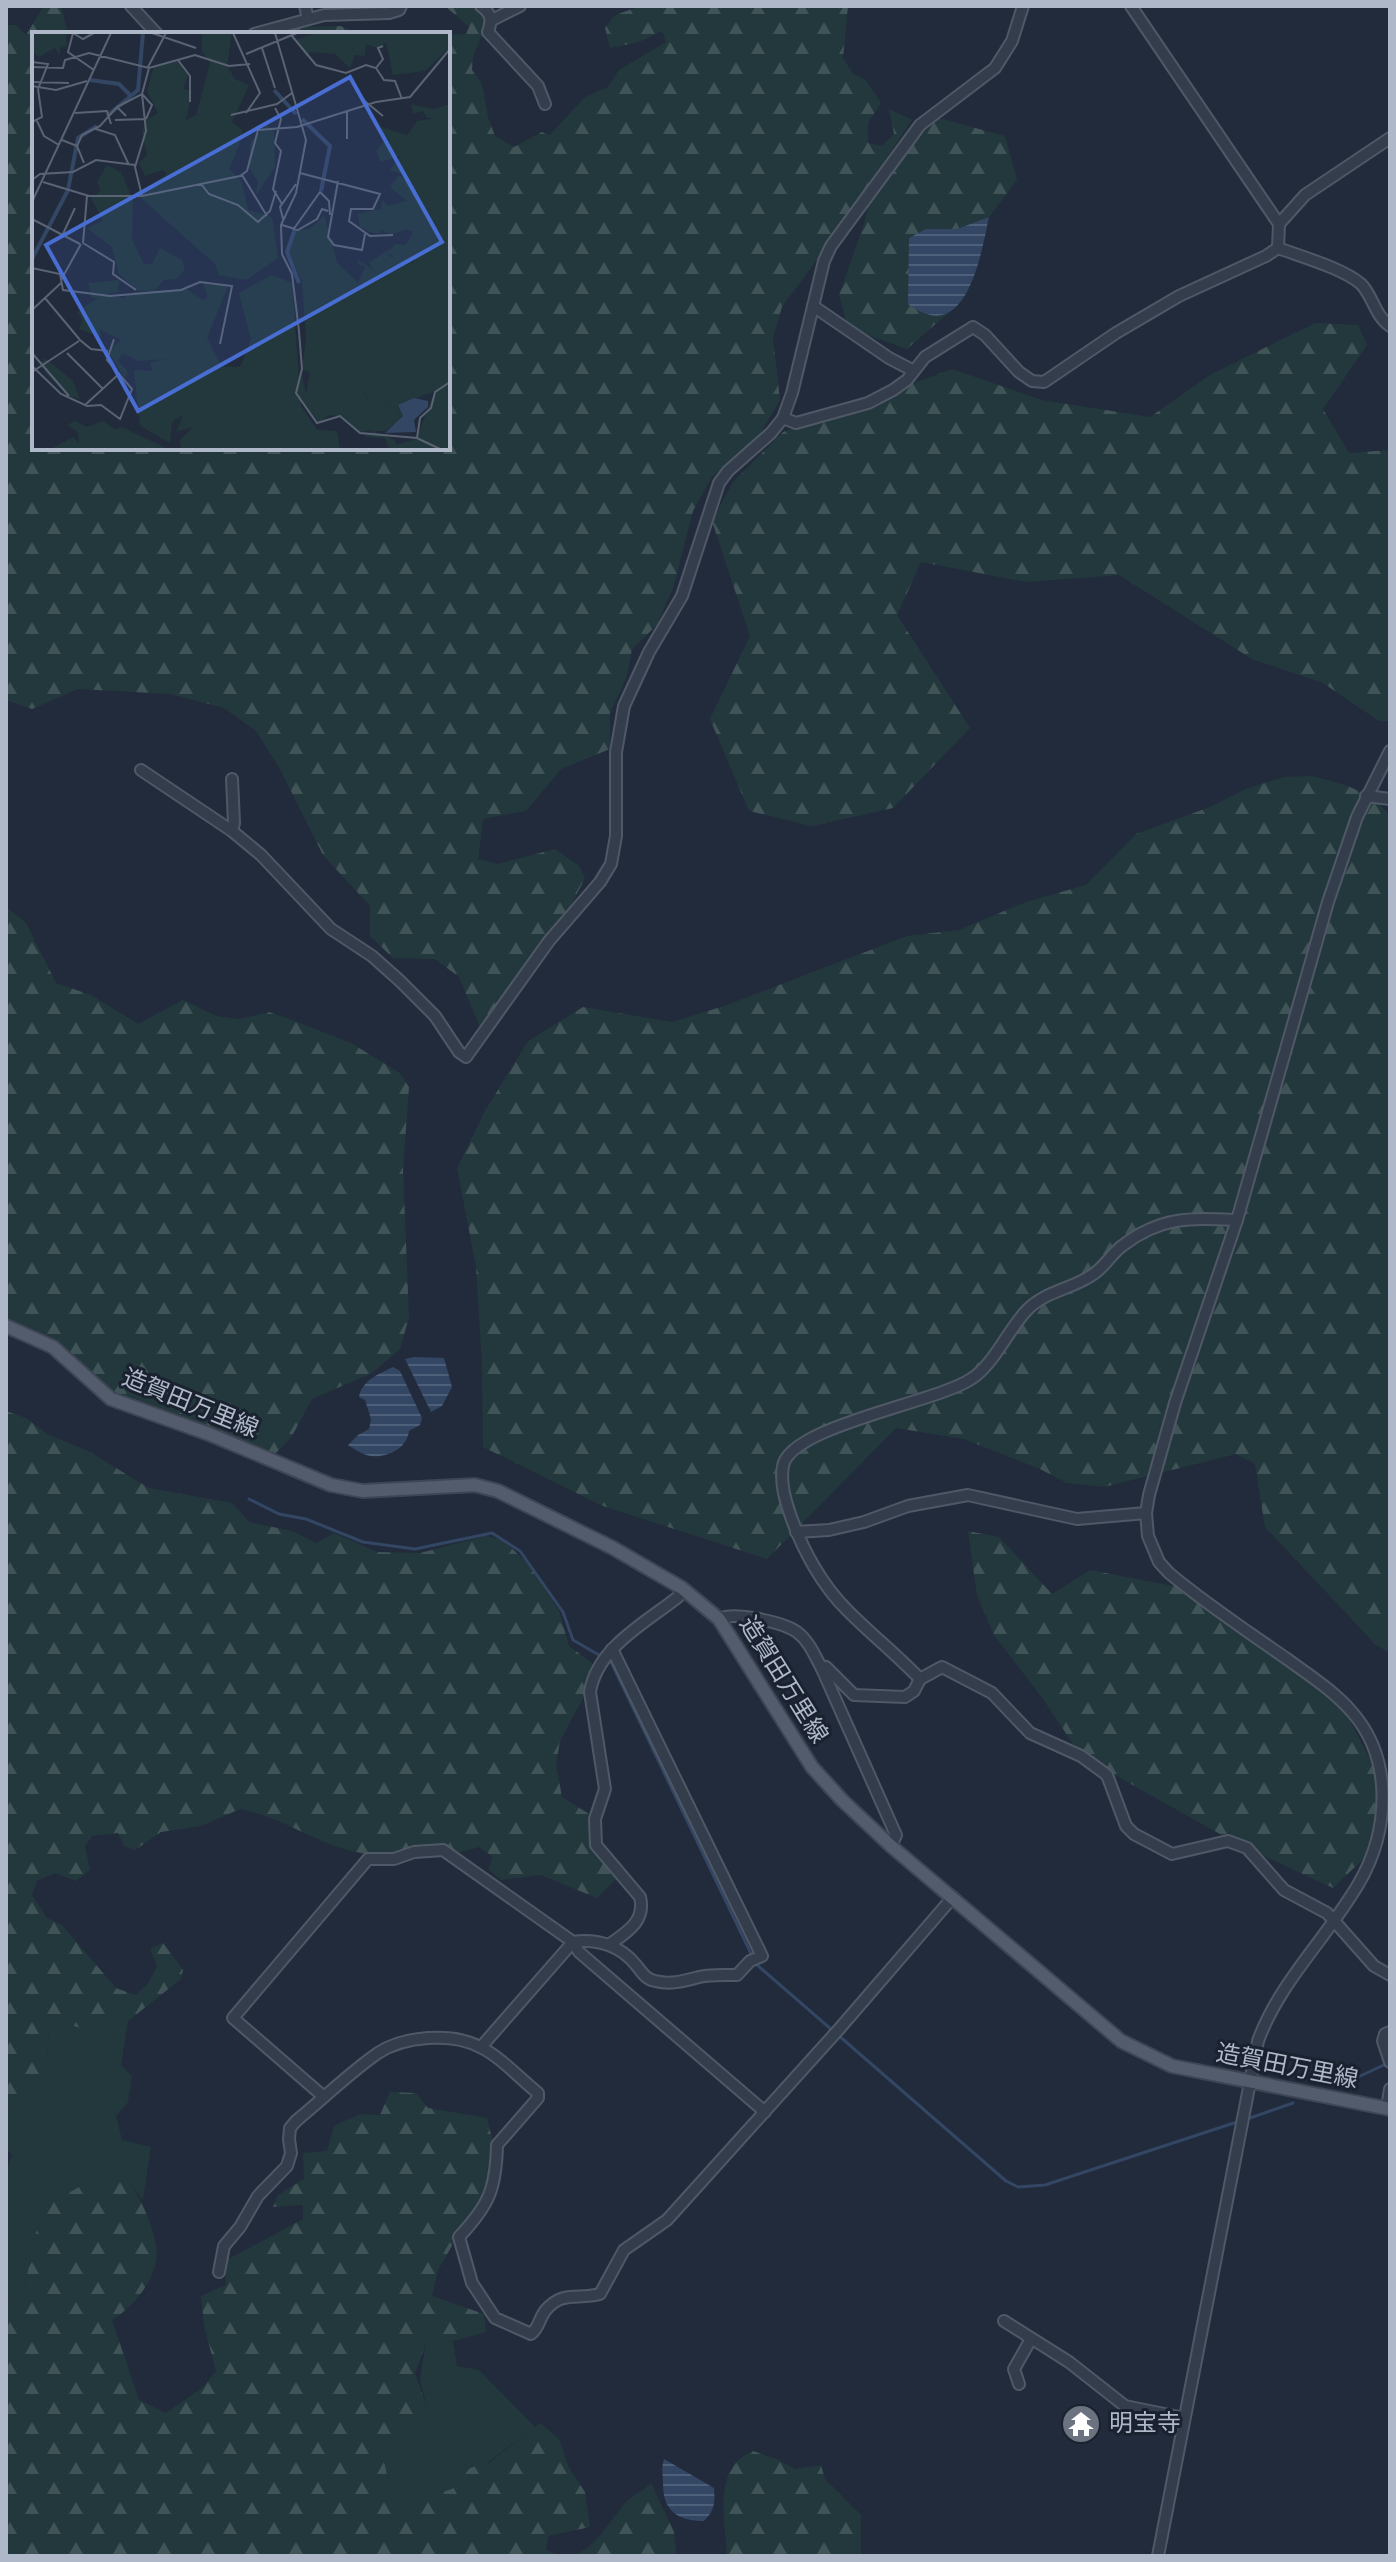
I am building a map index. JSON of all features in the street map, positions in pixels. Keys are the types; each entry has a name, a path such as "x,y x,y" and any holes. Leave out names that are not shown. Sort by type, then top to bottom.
{"main road":[{"name":"造賀田万里線","path":"6,1326 53,1347 111,1399 209,1434 331,1485 363,1491 475,1485 498,1491 613,1548 682,1588 719,1619 812,1767 842,1800 891,1846 1121,2041 1172,2066 1389,2109"}],"street":[{"path":"131,6 155,32"},
{"path":"305,6 308,19"},
{"path":"261,32 337,14 389,13 399,10 401,6"},
{"path":"481,6 488,11 492,20 488,32 538,86 545,104"},
{"path":"492,20 520,6"},
{"path":"141,770 232,831 279,872 331,929 372,956 400,981 435,1016 459,1052 466,1057 549,941 600,882 611,864 616,836 616,752 624,706 649,652 682,596 719,483 783,418 824,261 840,231 920,125 1000,61 1012,41 1023,6"},
{"path":"1131,6 1279,224 1278,248"},
{"path":"1279,224 1305,195 1390,138"},
{"path":"783,418 796,423 868,403 907,380 925,357 973,327 995,345 1019,372 1032,381 1044,382 1116,333 1179,296 1278,248"},
{"path":"1278,248 1362,285 1382,321 1390,326"},
{"path":"813,306 889,358 912,370"},
{"path":"1158,2556 1249,2083 1265,2021 1295,1972 1353,1893 1370,1863 1386,1816 1380,1769 1371,1743 1354,1714 1326,1688 1169,1573 1153,1549 1146,1513 1175,1403 1237,1220 1328,902 1366,796 1390,751"},
{"path":"232,779 232,831"},
{"path":"1366,796 1390,799"},
{"path":"920,1679 846,1610 817,1571 796,1532 786,1502 782,1472 788,1453 823,1432 944,1392 971,1379 982,1370 1028,1308 1040,1299 1093,1275 1121,1247 1143,1232 1161,1223 1188,1218 1237,1220"},
{"path":"796,1532 829,1530 864,1522 908,1506 968,1495 1077,1519 1146,1513"},
{"path":"610,1944 631,1929 643,1908 640,1897 596,1845 595,1819 605,1789 590,1692 599,1666 612,1649 678,1597 682,1588"},
{"path":"719,1619 727,1614 781,1624 796,1631 807,1643 822,1669 896,1835 891,1846"},
{"path":"573,1942 610,1944 625,1953 645,1977 671,1983 710,1975 737,1975 750,1961 762,1956 612,1649"},
{"path":"822,1669 826,1667 831,1671 854,1695 905,1697 914,1691 920,1679 942,1667 992,1693 1030,1733 1081,1756 1107,1775 1126,1826 1134,1834 1172,1854 1216,1843 1236,1843 1247,1848 1284,1890 1327,1913 1374,1966 1390,1975"},
{"path":"324,2097 233,2018 368,1859 394,1859 414,1852 443,1850 573,1942 579,1952 765,2112"},
{"path":"219,2272 224,2246 240,2227 258,2196 287,2166 291,2153 290,2128 379,2052 397,2045 444,2038 481,2047 538,2093 538,2098 497,2145 490,2198 483,2211 459,2237 472,2283 495,2318 531,2334 537,2329 543,2313 561,2297 600,2294 624,2250 667,2220 953,1897"},
{"path":"481,2047 573,1942"},
{"path":"1389,2060 1383,2041 1385,2034 1390,2032"},
{"path":"1389,2109 1390,2089"},
{"path":"1004,2321 1069,2362 1125,2406 1184,2418"},
{"path":"1019,2384 1014,2369 1031,2339"}],"green space":[{"path":"44,6 61,6 68,32 32,32 32,450 450,450 450,35 466,34 469,27 445,6 477,6 489,19 473,56 472,70 482,84 495,136 514,147 542,132 550,135 585,97 608,87 619,70 666,42 662,31 639,42 610,48 605,28 615,15 641,6 848,6 843,58 853,74 865,79 881,103 868,123 868,143 882,146 894,134 889,109 912,120 782,307 773,338 780,400 760,434 712,477 693,511 674,585 657,625 632,649 627,676 610,713 610,749 561,769 526,811 483,819 478,859 498,864 555,849 578,865 585,878 566,915 480,1027 459,977 435,959 393,958 370,936 370,906 323,855 280,769 256,731 224,708 170,694 78,689 32,709 6,700 6,25 16,25 26,35"},
{"path":"340,26 356,32 291,32 302,27"},
{"path":"931,116 1005,136 1017,180 989,217 957,229 926,229 927,315 954,308 907,349 848,328 839,295 875,184"},
{"path":"1315,323 1358,325 1367,345 1323,409 1349,453 1390,450 1390,721 1379,721 1323,683 1252,659 1119,575 1026,582 921,562 897,615 970,728 893,808 812,826 749,811 710,719 750,636 712,521 733,482 783,432 952,369 1042,400 1150,417 1210,375"},
{"path":"1311,776 1354,789 1372,799 1390,815 1390,1653 1376,1645 1265,1527 1255,1464 1236,1454 1104,1487 1067,1483 964,1439 896,1428 767,1559 603,1506 483,1447 476,1267 457,1168 485,1111 528,1041 583,1007 672,1022 724,1006 907,936 959,930 1026,902 1086,885 1136,834 1210,807 1246,789 1284,777"},
{"path":"6,907 26,923 56,983 91,995 138,1024 183,1000 216,1016 240,1019 269,1012 351,1043 400,1073 409,1087 403,1169 409,1317 400,1349 372,1373 312,1399 292,1436 276,1453 265,1452 114,1395 6,1321"},
{"path":"6,1411 26,1418 47,1434 88,1451 149,1488 232,1503 249,1522 292,1531 316,1543 334,1533 377,1552 420,1553 486,1536 503,1540 530,1566 559,1611 569,1646 592,1663 585,1694 560,1741 556,1764 562,1797 589,1814 596,1849 617,1878 597,1898 541,1875 501,1880 488,1869 493,1857 479,1847 426,1856 366,1854 332,1845 275,1820 240,1809 201,1826 161,1832 135,1850 124,1846 118,1833 92,1836 85,1846 90,1870 76,1881 55,1873 37,1881 32,1895 47,1918 62,1925 116,1988 135,1995 148,1984 157,1966 150,1949 163,1943 183,1970 181,1979 128,2021 87,2030 67,2024 49,2029 47,2054 55,2079 19,2100 6,2113"},
{"path":"968,1531 999,1537 1052,1594 1090,1570 1189,1589 1337,1697 1383,1783 1376,1847 1333,1888 1236,1843 1081,1756 1043,1699 994,1635 977,1596"},
{"path":"128,2021 121,2066 132,2076 128,2102 116,2116 122,2140 151,2147 143,2200 129,2183 38,2224 24,2289 6,2303 6,2171 12,2156 6,2147 6,2113 19,2100 55,2079 47,2054 49,2029 67,2024 87,2030"},
{"path":"390,2092 416,2093 428,2108 487,2118 493,2142 488,2195 457,2237 438,2270 432,2296 484,2314 486,2332 453,2341 426,2343 415,2373 427,2407 382,2451 389,2485 408,2502 452,2489 470,2468 489,2463 540,2423 559,2439 569,2468 585,2492 590,2527 548,2536 546,2550 559,2556 6,2556 6,2303 24,2289 38,2224 51,2203 93,2179 129,2183 140,2200 154,2235 155,2266 138,2297 112,2320 139,2400 166,2413 202,2388 216,2371 204,2326 201,2296 226,2285 225,2261 303,2219 303,2205 273,2207 278,2195 304,2179 303,2153 327,2151 334,2126 360,2114 380,2115"},
{"path":"453,2341 457,2366 479,2370 535,2427 452,2489 408,2502 389,2485 382,2451 427,2407 420,2380 426,2343"},
{"path":"753,2451 795,2469 821,2465 825,2479 861,2515 861,2556 727,2556 726,2482 740,2459"},
{"path":"651,2483 674,2532 676,2556 573,2556 589,2546 626,2502"}],"water":[{"path":"989,217 972,282 953,310 940,315 924,313 908,304 909,238 926,229 957,229"},
{"path":"444,1358 452,1387 442,1406 431,1412 405,1359"},
{"path":"393,1367 400,1371 422,1418 420,1425 409,1431 404,1443 393,1452 380,1456 366,1455 348,1445 369,1429 371,1419 365,1400 359,1397 372,1378"},
{"path":"664,2459 714,2488 714,2506 704,2521 687,2519 669,2508 664,2493"}],"waterway":[{"path":"249,1499 279,1514 306,1519 363,1542 415,1549 492,1533 520,1551 563,1612 573,1640 611,1662 756,1964 832,2030"},
{"path":"838,2035 1006,2181 1018,2187 1045,2185 1240,2121"},
{"path":"1337,2087 1388,2063"},
{"path":"1247,2119 1293,2103"}],"place":[{"name":"明宝寺","path":"1081,2424"}]}
